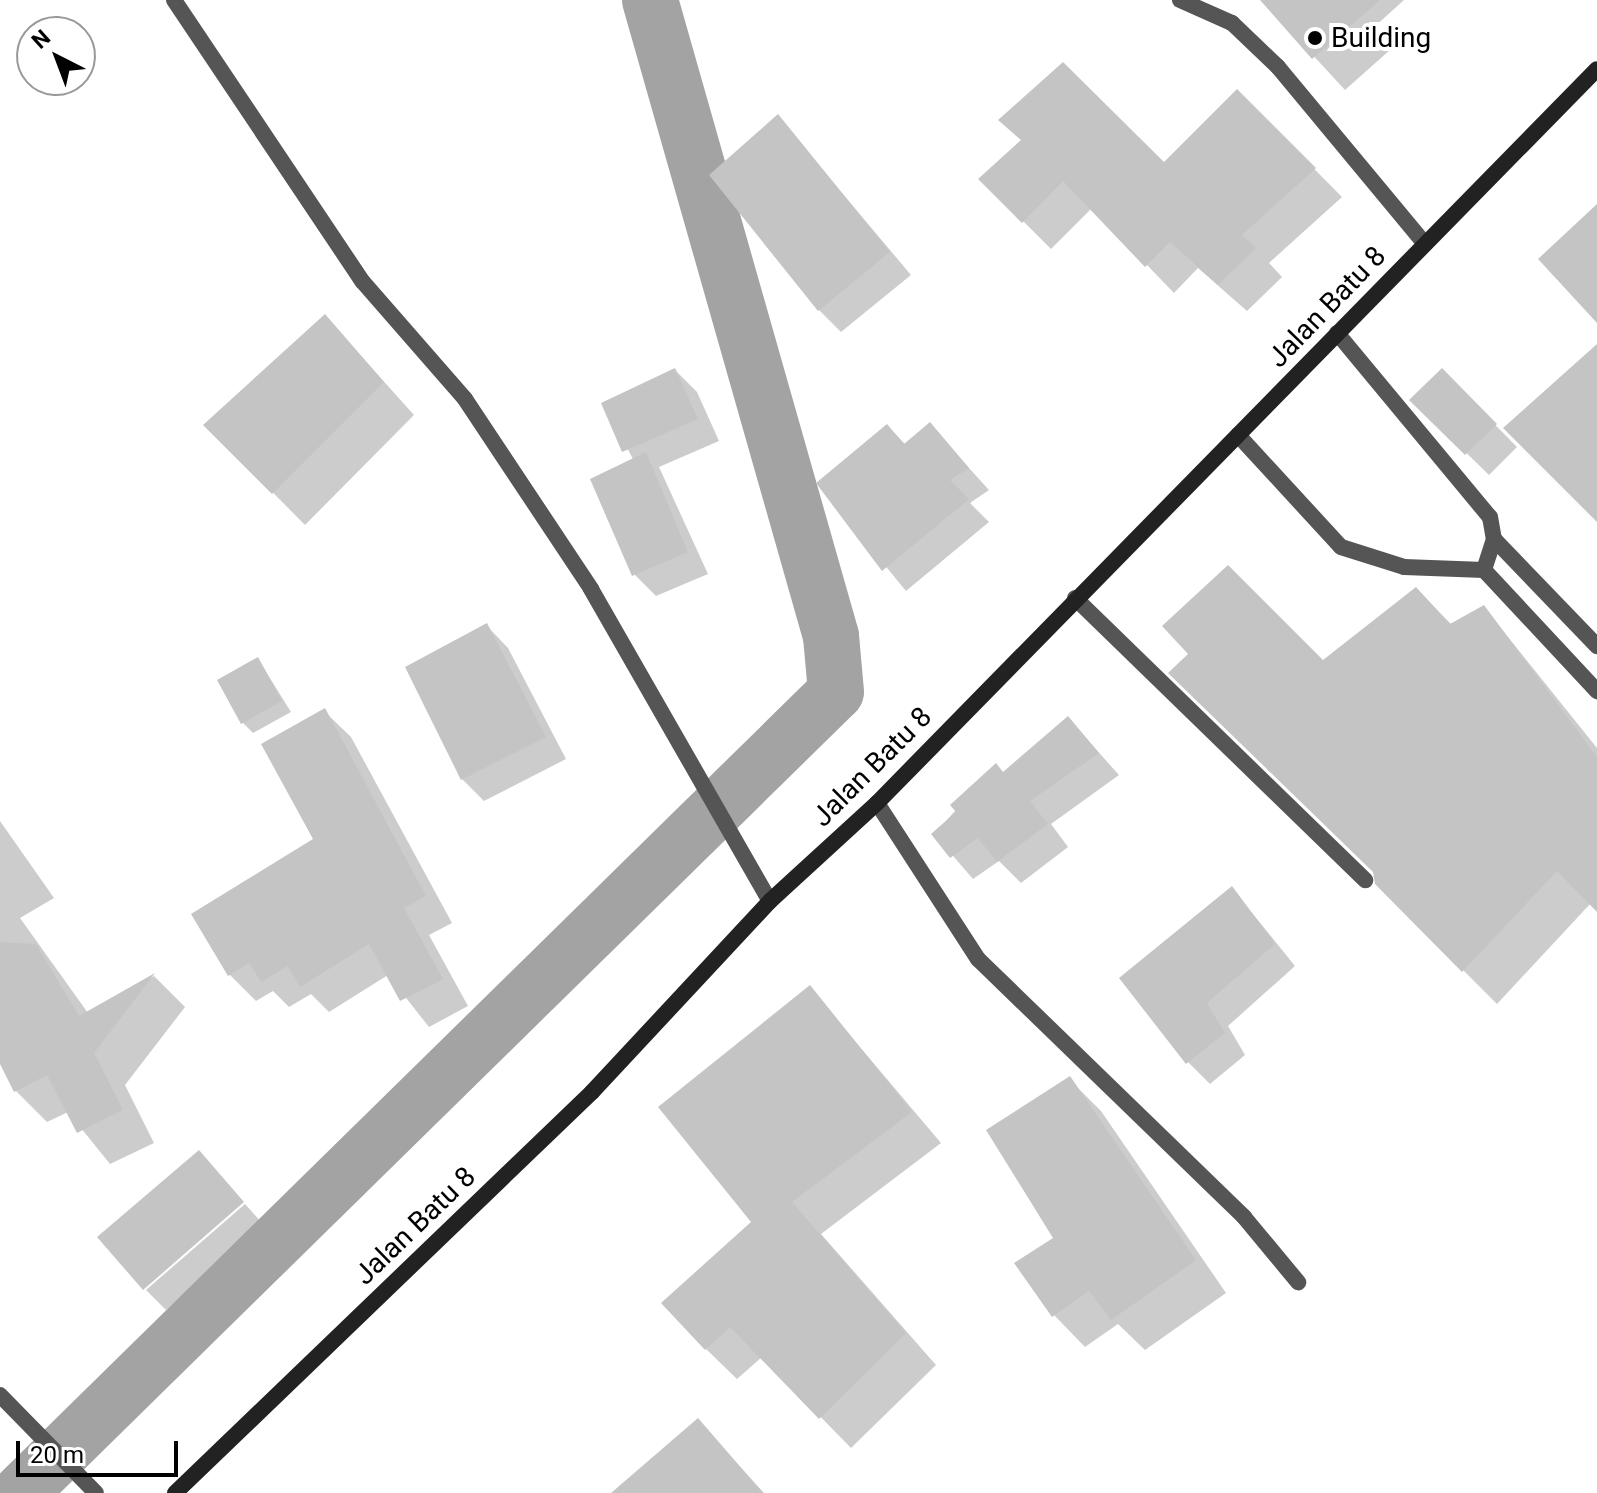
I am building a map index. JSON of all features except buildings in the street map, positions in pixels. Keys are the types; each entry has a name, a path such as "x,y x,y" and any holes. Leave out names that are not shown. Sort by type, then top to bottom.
{"street":[{"path":"174,0 363,282 465,399 683,738 770,901"},
{"path":"1180,0 1232,23 1278,67 1425,244"},
{"name":"Jalan Batu 8","path":"175,1493 592,1092 770,901 877,803 1597,69"},
{"path":"1337,333 1460,476 1490,517 1494,539 1484,570"},
{"path":"1238,435 1341,547 1404,567 1484,570 1597,691"},
{"path":"1494,539 1597,646"},
{"path":"1075,598 1365,880"},
{"path":"877,803 978,959 1244,1217 1298,1282"},
{"path":"2,1397 96,1493"}],"waterway":[{"path":"20,1493 836,692 831,636 650,0"}],"place":[{"name":"Building","path":"1315,38"}]}
